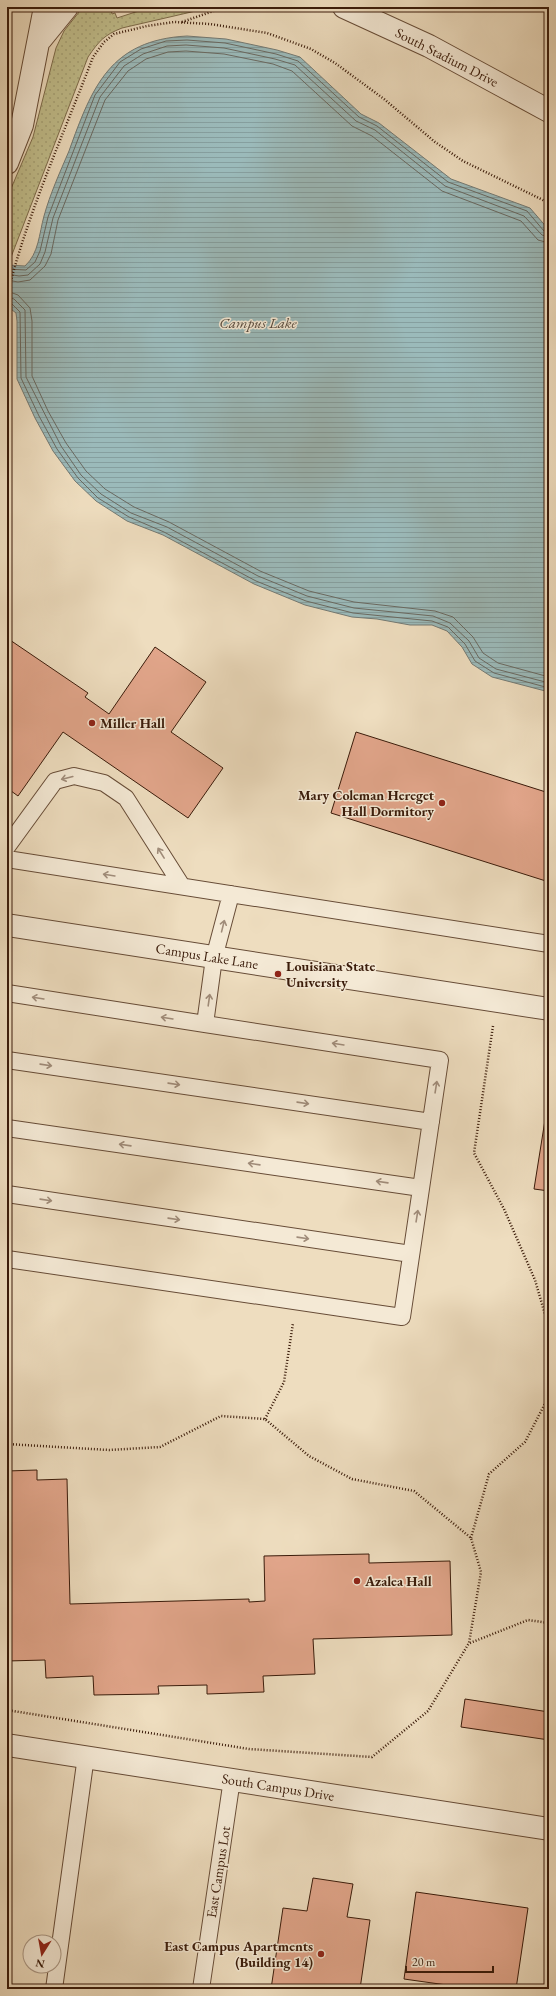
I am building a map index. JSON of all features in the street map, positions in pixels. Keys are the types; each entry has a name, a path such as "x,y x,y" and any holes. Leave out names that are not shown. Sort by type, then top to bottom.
{"street":[{"path":"30,7 36,47"},
{"path":"7,164 22,125 45,7"},
{"path":"36,47 56,19 67,7"},
{"name":"South Stadium Drive","path":"344,7 429,46 549,112"},
{"name":"Campus Lake Lane","path":"7,925 549,1009"},
{"name":"South Campus Drive","path":"7,1744 549,1829"}],"lane":[{"path":"7,847 55,781 74,776 104,783 126,798 182,886"},
{"path":"7,859 549,944"},
{"path":"206,1024 214,958 231,894"},
{"path":"7,993 440,1060 402,1317 7,1259"},
{"path":"7,1060 431,1122"},
{"path":"7,1128 421,1188"},
{"path":"7,1194 411,1254"},
{"path":"54,1989 86,1756"},
{"name":"East Campus Lot","path":"200,1989 232,1779"}],"path":[{"path":"180,22 225,7"},
{"path":"7,296 16,261 33,212 93,57 104,42 114,34 147,26 180,22 210,24 267,33 311,49 335,63 384,99 434,142 463,161 549,203"},
{"path":"497,1001 474,1153 504,1209 535,1280 549,1328"},
{"path":"264,1419 284,1382 297,1302"},
{"path":"470,1538 489,1474 525,1442 549,1396"},
{"path":"7,1444 108,1450 160,1447 221,1416 264,1419 309,1456 352,1479 414,1491 470,1538 481,1572 469,1643 428,1711 372,1757 249,1749 7,1710"},
{"path":"469,1643 528,1620 549,1624"}],"shaded area":[{"path":"83,7 112,7 112,14 115,13 117,18 151,7 213,7 122,28 106,36 95,47 88,57 7,265 7,198 33,137 56,48 64,31"}],"water":[{"name":"Campus Lake","path":"187,36 226,39 277,50 300,57 361,114 379,123 451,179 530,208 549,230 549,692 492,677 472,664 462,647 447,631 432,625 410,625 377,619 352,617 305,605 254,584 163,535 127,521 96,501 75,481 53,451 35,418 17,379 17,321 16,313 7,306 7,265 25,266 30,261 38,243 44,216 55,183 86,107 96,88 108,71 122,57 139,47 161,39"}],"building":[{"name":"Miller Hall","path":"7,638 88,693 85,697 109,714 155,647 206,682 171,732 223,768 188,818 63,732 18,796 7,788"},
{"name":"Mary Coleman Hereget Hall Dormitory","path":"356,732 549,793 549,882 331,813"},
{"path":"545,1120 549,1120 549,1191 534,1189"},
{"name":"Azalea Hall","path":"37,1470 37,1480 67,1479 70,1604 249,1599 249,1602 265,1601 264,1556 369,1554 369,1563 450,1561 452,1635 313,1639 315,1674 263,1676 264,1692 207,1694 207,1685 158,1686 159,1694 94,1695 93,1676 46,1678 45,1660 7,1661 7,1471"},
{"path":"465,1699 549,1712 549,1740 461,1727"},
{"name":"East Campus Apartments (Building 14)","path":"313,1878 353,1884 347,1917 370,1920 360,1989 271,1989 283,1908 307,1911"},
{"path":"416,1892 528,1908 516,1989 475,1989 404,1979"}],"place":[{"name":"Miller Hall","path":"92,723"},
{"name":"Mary Coleman Hereget Hall Dormitory","path":"442,803"},
{"name":"Louisiana State University","path":"278,974"},
{"name":"Azalea Hall","path":"357,1581"},
{"name":"East Campus Apartments (Building 14)","path":"321,1954"}]}
